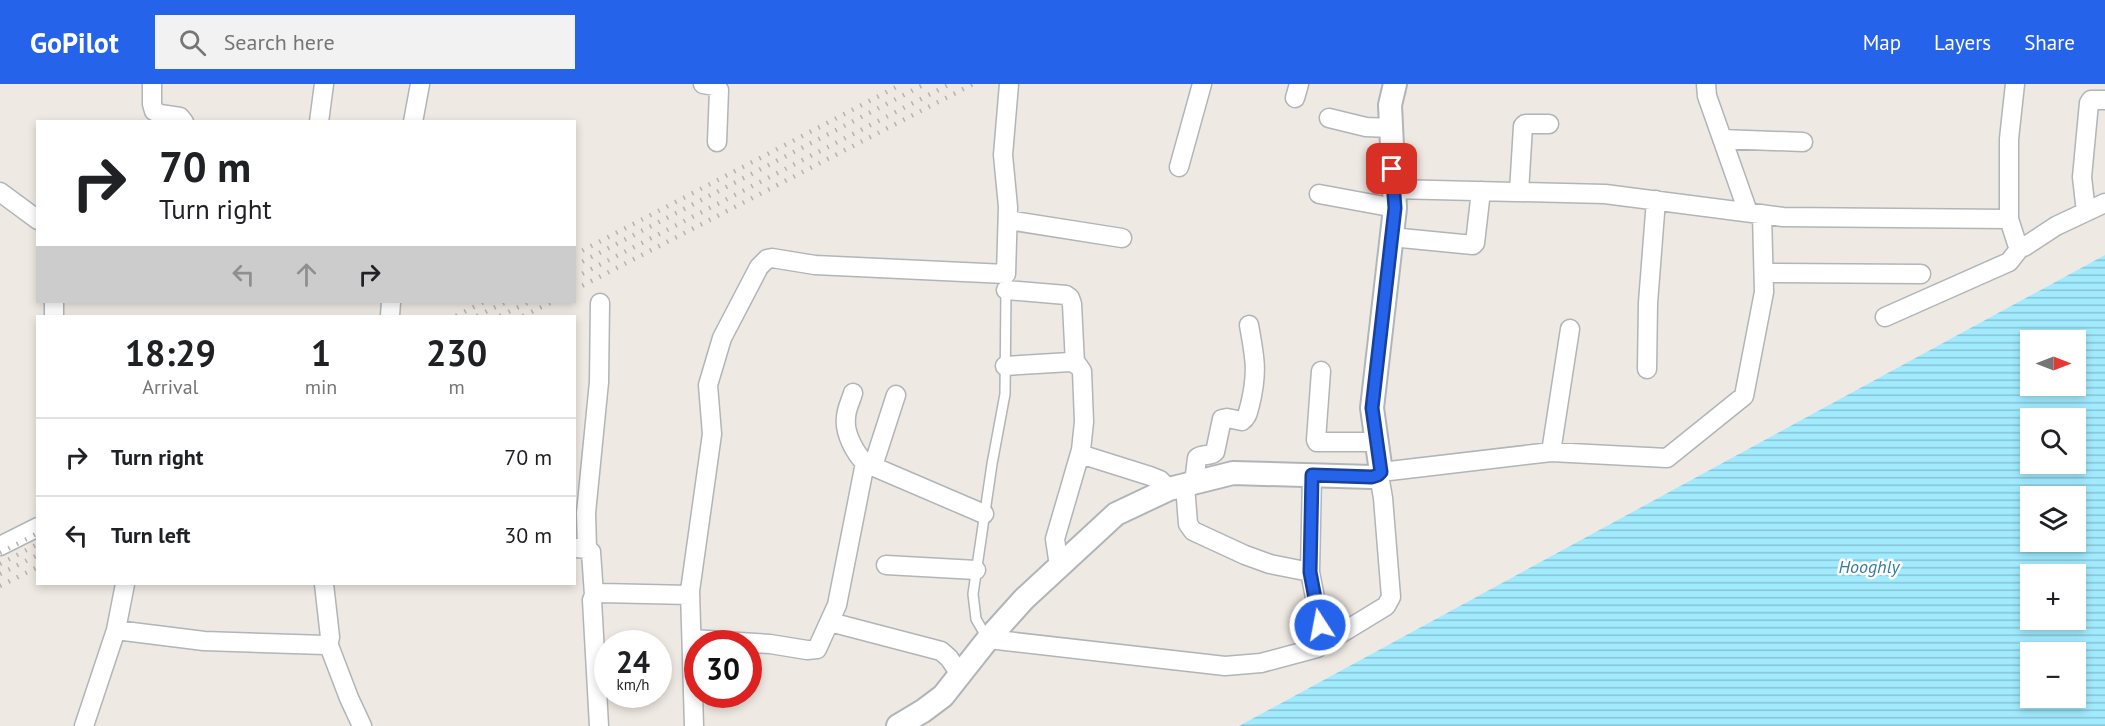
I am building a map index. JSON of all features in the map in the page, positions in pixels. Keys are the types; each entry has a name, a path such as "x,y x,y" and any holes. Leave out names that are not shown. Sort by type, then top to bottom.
{"street":[{"path":"152,84 154,111 180,117 182,120"},
{"path":"319,120 324,84"},
{"path":"413,120 420,84"},
{"path":"702,84 715,86 719,90 717,141"},
{"path":"1006,282 1008,220 1003,155 1009,84"},
{"path":"1179,167 1202,84"},
{"path":"988,639 1225,666 1261,663 1317,648 1389,602 1391,597 1383,498 1372,408 1394,199 1390,105 1395,84"},
{"path":"899,726 936,702 988,639 1059,566 1116,514 1182,486 1233,472 1372,477 1380,473 1551,452 1667,458 1744,396 1764,292 1764,273 1755,213 1722,139 1707,96 1706,84"},
{"path":"2015,84 2009,139 2009,219 2020,248"},
{"path":"2086,212 2082,177 2089,103 2091,100 2105,100"},
{"path":"1329,118 1366,127 1391,128"},
{"path":"1519,192 1523,126 1525,124 1549,124"},
{"path":"1722,139 1803,141"},
{"path":"1319,194 1394,199 1481,191 1605,194 1783,217 2009,219"},
{"path":"1391,237 1473,245 1481,191"},
{"path":"0,192 36,219"},
{"path":"1647,369 1648,303 1656,201"},
{"path":"1885,317 2009,262 2020,248 2056,226 2105,203"},
{"path":"1008,220 1122,238"},
{"path":"692,630 690,595 712,434 708,385 720,342 763,262 772,258 815,265 1006,282 1066,295 1072,304 1075,364"},
{"path":"1764,273 1921,274"},
{"path":"599,726 591,554 581,549 599,382 600,303"},
{"path":"1249,325 1256,368 1255,385 1247,417 1242,421 1222,419 1215,452 1212,455 1198,456 1182,486 1188,524 1193,531 1245,555 1270,564 1310,572"},
{"path":"1551,452 1570,329"},
{"path":"1005,366 1075,364 1082,370 1084,422 1080,454 1055,539 1059,566"},
{"path":"1321,370 1317,442 1377,442"},
{"path":"853,393 845,420 851,441 859,456 869,464 984,514"},
{"path":"762,643 813,650 820,645 839,595 869,464 896,395"},
{"path":"1080,454 1182,486"},
{"path":"1312,475 1310,572 1324,644"},
{"path":"0,546 36,528"},
{"path":"886,565 976,570"},
{"path":"84,726 116,630 125,585"},
{"path":"324,585 330,637 328,643 362,726"},
{"path":"594,595 690,595"},
{"path":"830,622 941,651 960,674"},
{"path":"116,630 227,642 321,645 328,643"},
{"path":"694,708 694,726"}],"lane":[{"path":"988,639 980,627 974,607 976,570 984,514 1005,394 1006,282"}],"water":[{"name":"Hooghly","path":"2105,255 2105,726 1239,726"}],"railway":[{"path":"576,254 902,84"},
{"path":"576,265 925,84"},
{"path":"576,277 950,84"},
{"path":"576,289 973,84"},
{"path":"458,315 482,303"},
{"path":"479,315 504,303"},
{"path":"502,315 527,303"},
{"path":"525,315 550,303"},
{"path":"0,553 36,534"},
{"path":"0,564 36,545"},
{"path":"0,574 36,556"},
{"path":"0,586 36,568"}],"route":[{"path":"1320,625 1310,572 1312,475 1372,477 1381,472 1372,408 1395,208 1392,169"}]}
